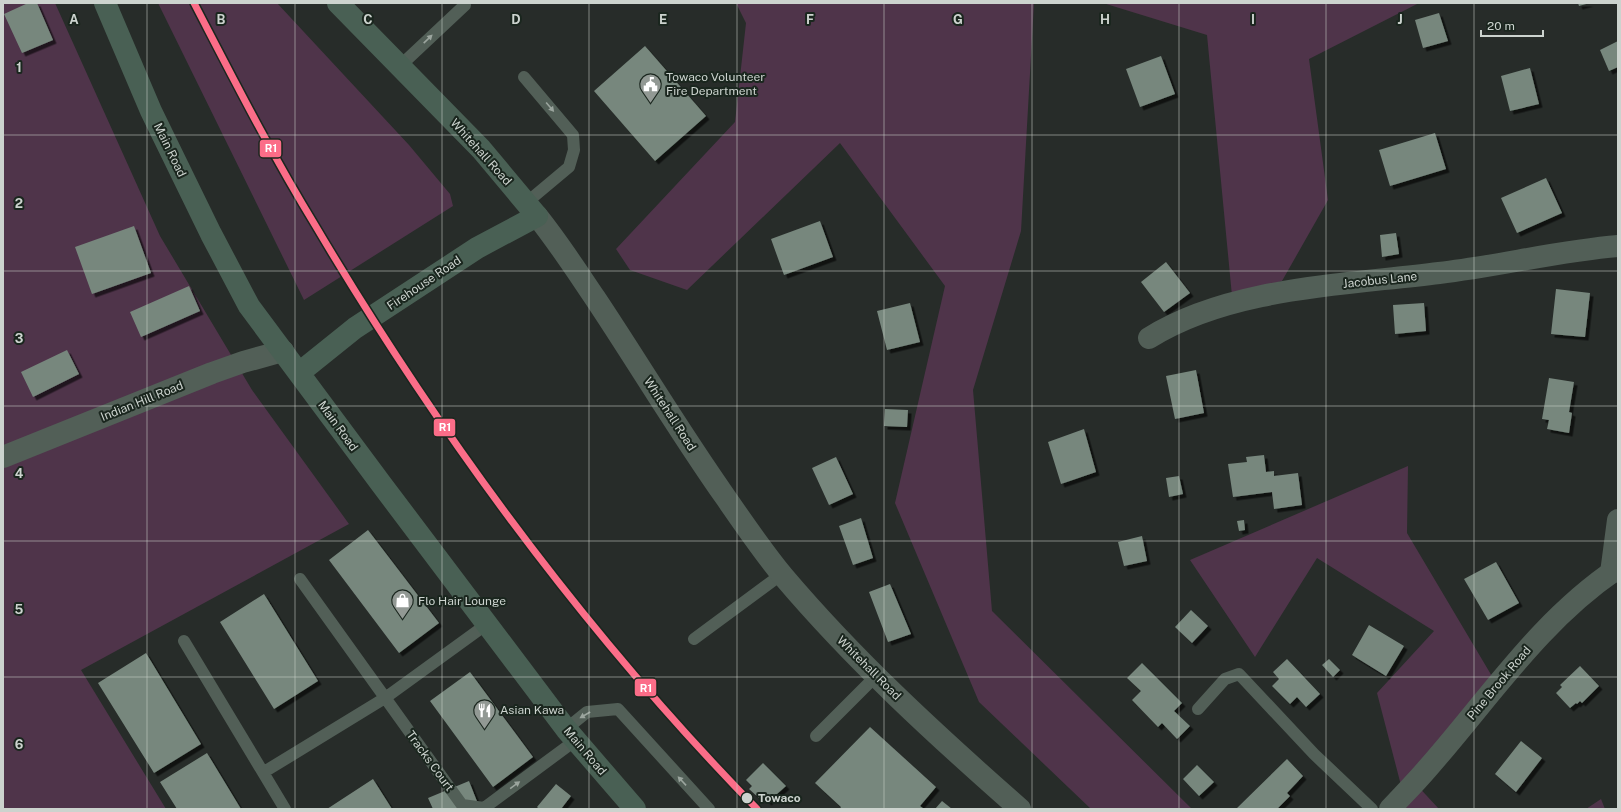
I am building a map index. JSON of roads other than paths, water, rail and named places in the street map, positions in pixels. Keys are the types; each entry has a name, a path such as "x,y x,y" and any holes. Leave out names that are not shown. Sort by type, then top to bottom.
{"main road":[{"name":"Main Road","path":"105,3 151,111 211,234 249,306 486,624 571,734 635,809"},
{"name":"Whitehall Road","path":"338,3 480,149 532,210"},
{"name":"Firehouse Road","path":"299,373 355,328 532,210"}],"street":[{"name":"Whitehall Road","path":"532,210 567,256 623,340 676,425 726,499 782,574 833,632 876,676 1020,809"},
{"name":"Jacobus Lane","path":"1149,338 1168,326 1210,308 1292,291 1438,273 1515,260 1618,246"},
{"name":"Indian Hill Road","path":"3,457 212,373 243,362 283,351"},
{"path":"1614,570 1618,520"},
{"name":"Pine Brook Road","path":"1390,809 1428,769 1544,631 1574,602 1614,570"}],"lane":[{"path":"400,66 465,5"},
{"path":"524,77 573,135 574,150 569,167 532,210"},
{"path":"694,639 782,574"},
{"name":"Tracks Court","path":"300,579 462,805 484,808 571,734"},
{"path":"264,772 385,698 486,624"},
{"path":"184,641 286,809"},
{"path":"1198,709 1225,679 1239,674 1314,754 1372,809"},
{"path":"816,736 876,676"},
{"path":"571,734 587,712 618,709 709,809"}],"place":[{"name":"Towaco Volunteer Fire Department","path":"650,104"},
{"name":"Flo Hair Lounge","path":"402,620"},
{"name":"Asian Kawa","path":"484,730"},
{"name":"Towaco","path":"747,798"}]}
